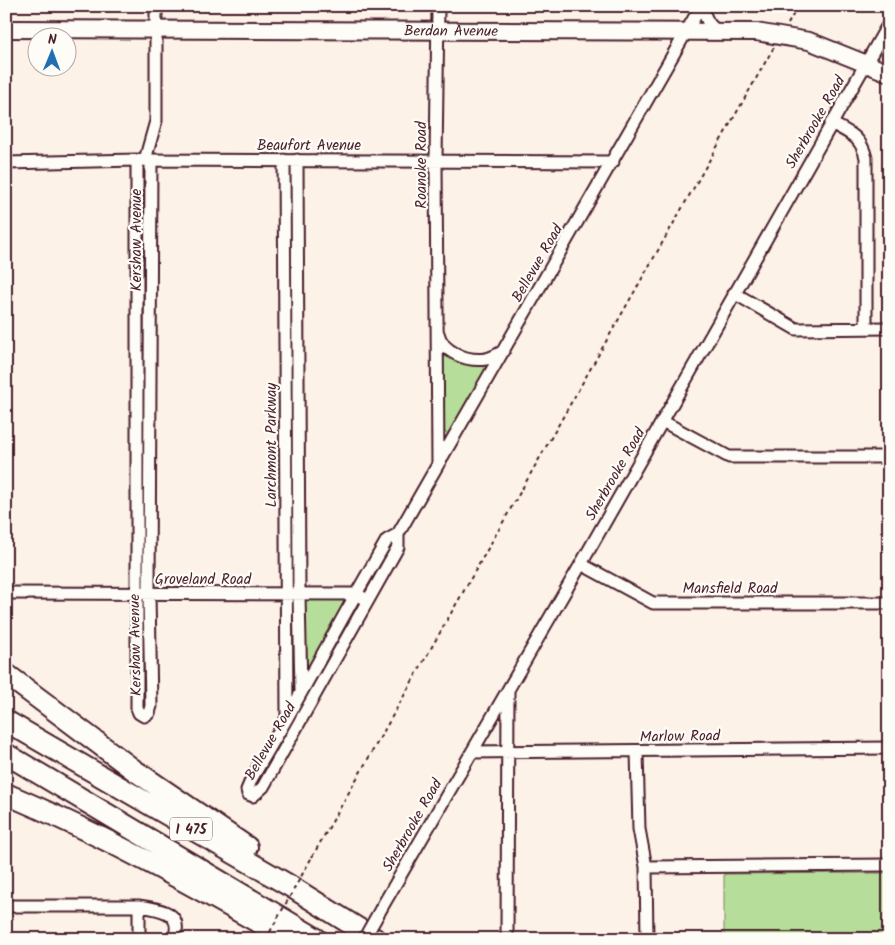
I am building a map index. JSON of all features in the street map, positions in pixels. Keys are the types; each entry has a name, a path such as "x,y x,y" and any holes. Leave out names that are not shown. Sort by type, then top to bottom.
{"highway":[{"path":"6,674 134,770 214,826 275,865 290,886"},
{"name":"I 475","path":"6,721 290,886 375,939"},
{"name":"I 475","path":"6,754 317,939"},
{"path":"6,794 106,839 155,864 288,939"}],"street":[{"name":"Kershaw Avenue","path":"144,160 151,706 150,713 144,716 139,713 137,708 136,594 144,160 156,121 156,6"},
{"name":"Roanoke Road","path":"438,6 436,161 438,466"},
{"name":"Bellevue Road","path":"398,534 387,540 301,693 292,721 263,787 253,796 248,794 247,790 252,778 292,721 312,698 398,547 398,534 702,6"},
{"path":"702,6 710,25 721,32"},
{"name":"Sherbrooke Road","path":"364,939 581,564 889,23"},
{"name":"Berdan Avenue","path":"6,28 437,32 756,32 808,41 889,74"},
{"path":"831,123 855,136 864,147 866,158 866,328"},
{"name":"Beaufort Avenue","path":"6,163 144,160 613,162"},
{"name":"Larchmont Parkway","path":"284,160 293,595 301,693"},
{"name":"Larchmont Parkway","path":"292,721 297,160"},
{"path":"734,293 796,329 889,328"},
{"name":"Roanoke Road","path":"436,324 439,338 446,347 462,358 483,360 504,351"},
{"path":"662,421 729,457 889,457"},
{"name":"Mansfield Road","path":"581,564 653,604 889,603"},
{"name":"Groveland Road","path":"6,593 356,594 368,600"},
{"path":"507,939 506,752 508,690"},
{"path":"301,693 312,698"},
{"name":"Marlow Road","path":"472,752 889,748"},
{"path":"637,751 638,829 646,868 647,939"},
{"path":"646,868 889,865"},
{"path":"6,906 139,906 165,912 174,918 176,933"},
{"path":"139,906 139,939"}],"path":[{"path":"266,939 798,6"}],"green space":[{"path":"447,356 493,363 451,433 446,433 443,430 442,361"},
{"path":"352,595 306,674 301,597"},
{"path":"889,873 889,939 724,939 724,874"}]}
